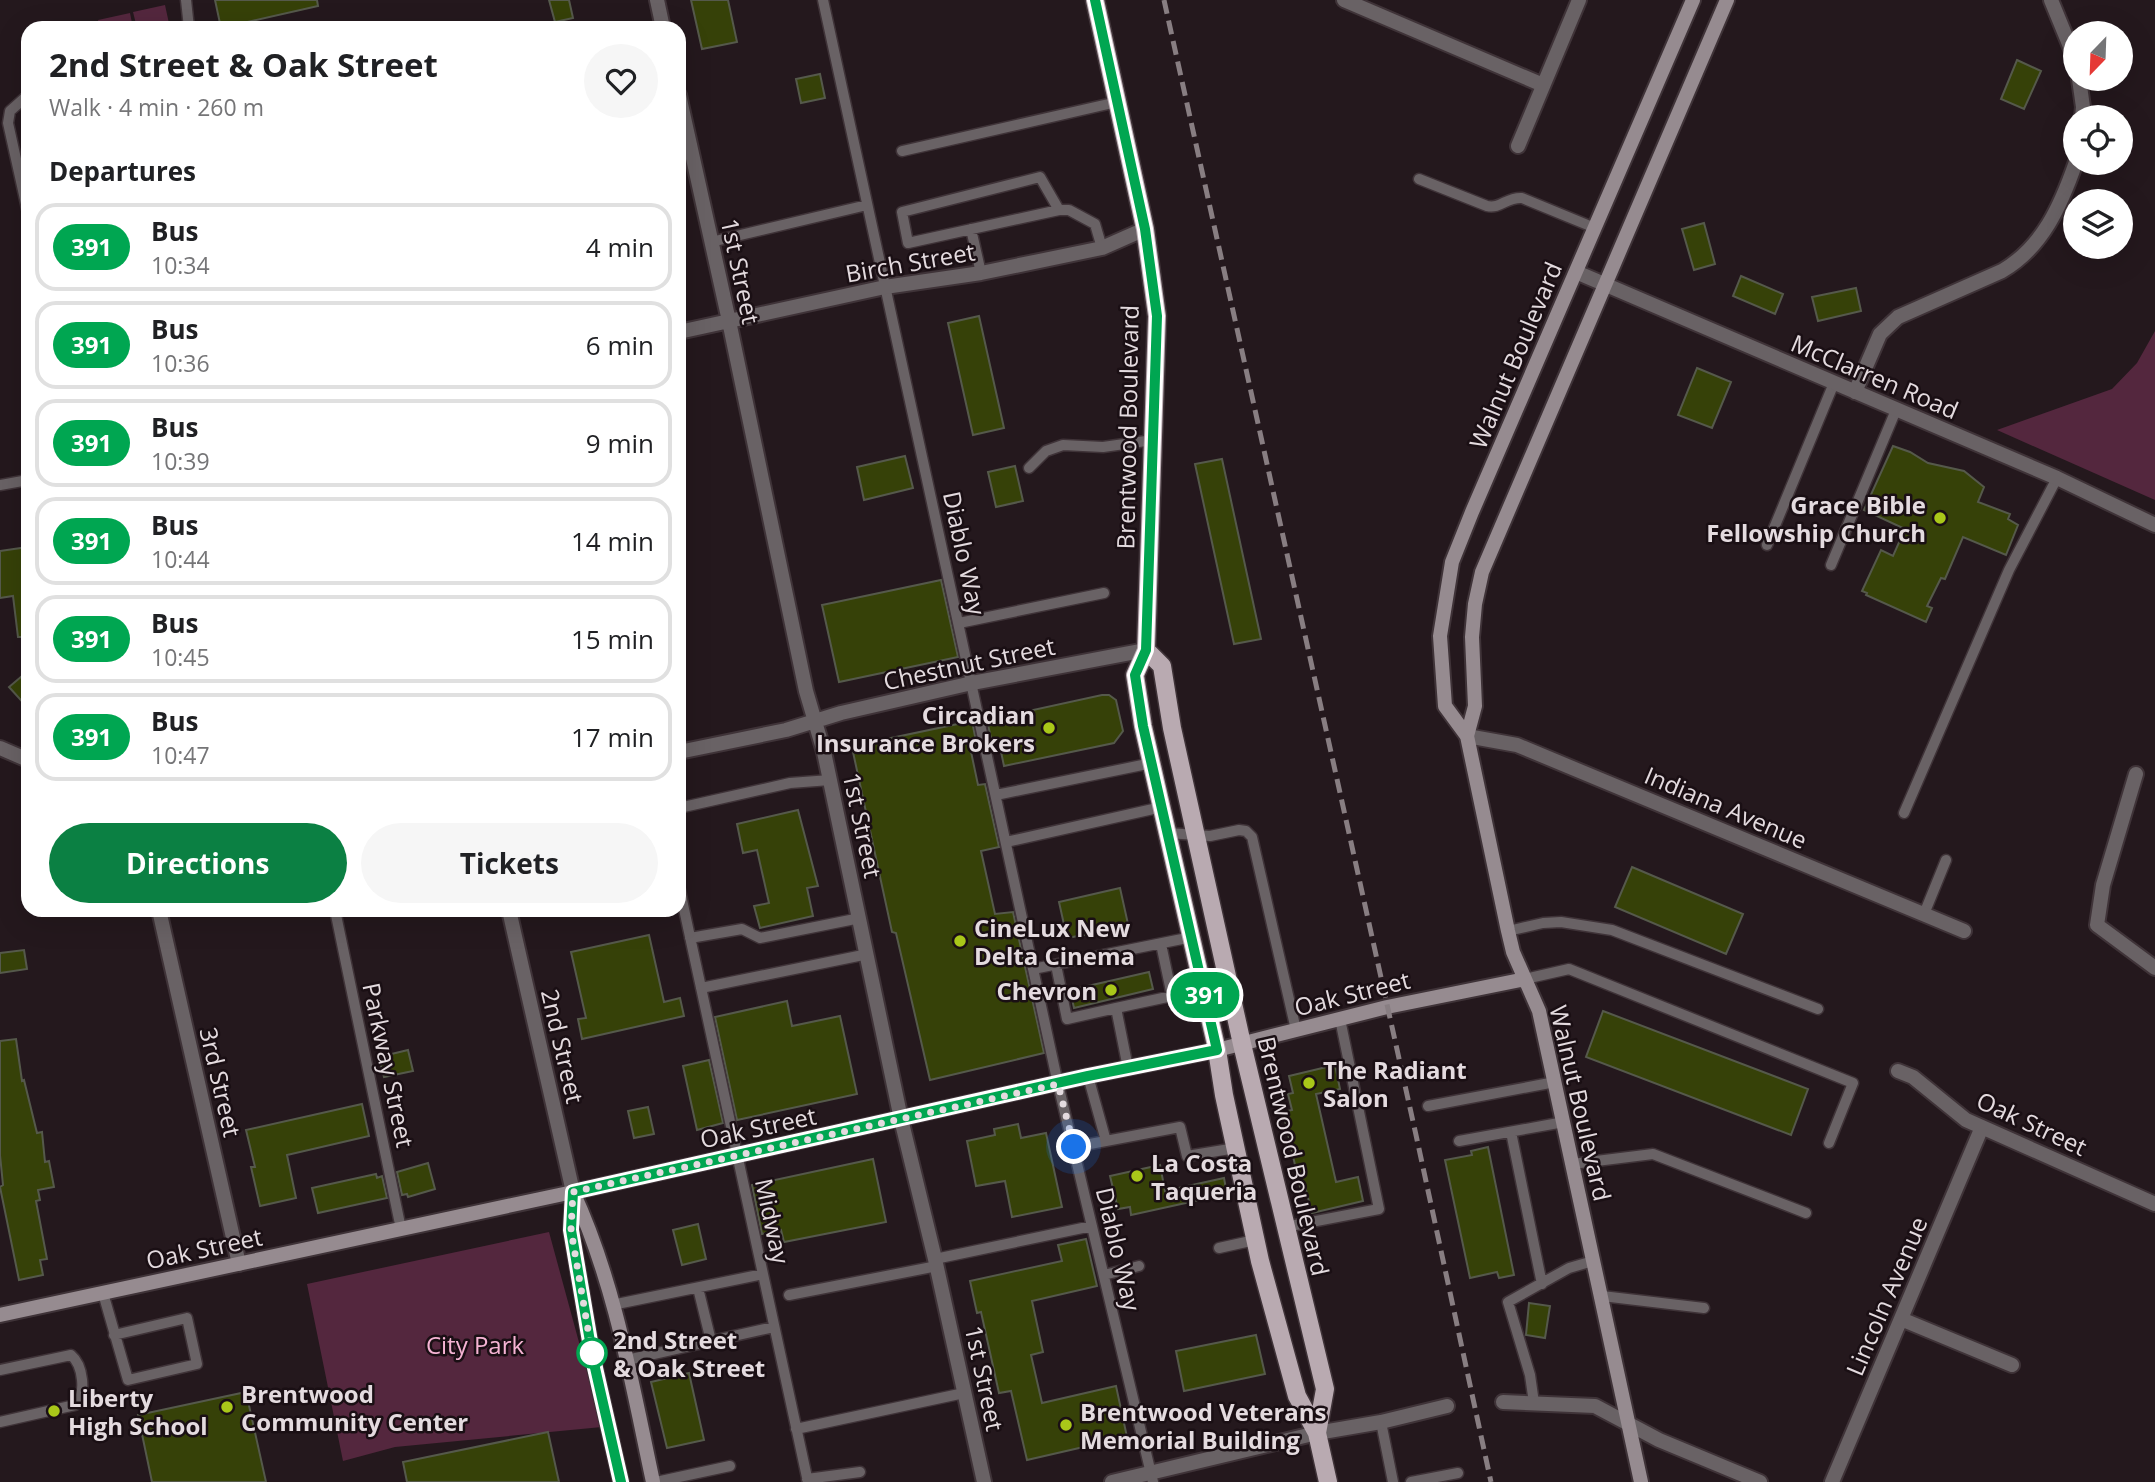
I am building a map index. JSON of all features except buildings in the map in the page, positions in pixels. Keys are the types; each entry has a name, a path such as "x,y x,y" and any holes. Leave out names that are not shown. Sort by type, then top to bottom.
{"main road":[{"name":"Brentwood Boulevard","path":"1095,0 1145,229 1157,316 1146,650 1135,675 1143,726 1217,1050 1255,1240 1297,1396 1317,1433 1328,1482"},
{"name":"Brentwood Boulevard","path":"1146,650 1162,666 1172,728 1242,1044 1325,1388 1317,1433"}],"street":[{"path":"657,0 662,21"},
{"path":"1344,0 1542,85"},
{"path":"1518,146 1579,0"},
{"name":"Walnut Boulevard","path":"1641,1482 1539,1011 1513,952 1467,736 1445,706 1440,636 1452,562 1693,0"},
{"name":"Walnut Boulevard","path":"1467,736 1475,706 1472,636 1482,572 1727,0"},
{"path":"2051,0 2063,29"},
{"name":"1st Street","path":"686,127 803,677 830,780 901,1119 984,1482"},
{"path":"1855,392 1880,334 1898,317 2002,271 2018,262 2037,243 2063,200 2072,175"},
{"name":"Birch Street","path":"686,330 886,288 981,273 1102,248 1145,229"},
{"name":"McClarren Road","path":"1576,272 2057,478 2155,525"},
{"name":"Chestnut Street","path":"686,751 786,730 972,684 1146,650"},
{"name":"Indiana Avenue","path":"1467,736 1517,744 1964,931"},
{"path":"0,748 21,757"},
{"path":"2136,775 2103,885 2097,925 2155,968"},
{"name":"3rd Street","path":"161,917 239,1264"},
{"name":"2nd Street","path":"511,917 573,1192 590,1228 612,1305 654,1482"},
{"name":"Oak Street","path":"0,1315 573,1192 1088,1076 1217,1050 1387,1007 1525,979"},
{"name":"Oak Street","path":"1898,1071 1913,1076 1966,1120 2155,1204"},
{"name":"Lincoln Avenue","path":"1832,1482 1982,1127"},
{"name":"2nd Street","path":"573,1192 571,1230 593,1359 621,1482"},
{"path":"1901,1319 2012,1365"},
{"path":"1503,1402 1595,1406 1659,1440 1760,1482"},
{"path":"1112,1482 1152,1478 1317,1433 1381,1422 1447,1406"}],"lane":[{"path":"186,0 188,21"},
{"name":"Diablo Way","path":"823,0 1058,1084 1152,1478"},
{"path":"21,99 5,109 21,182"},
{"path":"902,151 1117,102"},
{"path":"1059,210 1040,177 902,212 908,243 1069,210 1095,224 1102,248"},
{"path":"1419,179 1487,206 1498,206 1513,197 1522,198 1595,228"},
{"path":"711,242 867,205"},
{"path":"971,229 981,273"},
{"path":"1767,545 1834,383"},
{"path":"1831,565 1896,410"},
{"path":"1029,468 1046,451 1063,445 1103,447 1153,440"},
{"path":"1904,813 2010,570 2057,478"},
{"path":"0,485 21,481"},
{"path":"958,623 1104,593"},
{"path":"996,794 1152,763"},
{"path":"686,806 790,783 830,780"},
{"path":"1006,842 1162,807"},
{"path":"1168,833 1210,836 1239,830 1246,831 1252,837 1296,1030"},
{"path":"1924,914 1946,860"},
{"name":"Parkway Street","path":"336,917 401,1229"},
{"name":"Midway","path":"686,917 808,1481"},
{"path":"690,938 742,929 760,938 860,918"},
{"path":"1508,931 1561,922 1612,930 1818,1009"},
{"path":"1033,969 1192,937"},
{"path":"1056,965 1068,1019 1172,996 1161,944"},
{"path":"702,988 867,954"},
{"path":"1525,979 1569,970 1853,1083 1829,1143"},
{"path":"1116,1008 1128,1068"},
{"path":"1285,1227 1379,1209 1339,1019"},
{"path":"1088,1076 1107,1141"},
{"path":"1428,1107 1555,1082"},
{"path":"1459,1141 1564,1122"},
{"path":"1074,1147 1180,1127 1186,1156 1236,1148"},
{"path":"1511,1132 1542,1284"},
{"path":"1572,1164 1653,1154 1806,1213"},
{"path":"789,1295 1092,1226"},
{"path":"1219,1248 1255,1240"},
{"path":"1534,1403 1530,1375 1508,1302 1570,1268 1593,1262"},
{"path":"1104,1275 1139,1266"},
{"path":"612,1305 763,1275"},
{"path":"698,1288 711,1341"},
{"path":"103,1293 114,1335 128,1380 197,1364 187,1318 114,1335"},
{"path":"1602,1296 1704,1308"},
{"path":"627,1360 774,1327"},
{"path":"0,1370 71,1355 76,1359 83,1391 75,1405 0,1422"},
{"path":"796,1429 964,1393"},
{"path":"1381,1422 1393,1482"},
{"path":"654,1482 730,1466"},
{"path":"808,1481 860,1472"},
{"path":"1411,1482 1458,1473"}],"green space":[{"path":"165,5 168,21 135,21 133,12"},
{"path":"130,13 132,21 98,21"},
{"path":"2155,331 2155,500 1997,430 2112,389 2137,363"},
{"name":"City Park","path":"549,1232 602,1427 395,1447 343,1461 307,1284"}],"railway":[{"path":"1164,0 1491,1482"}],"bus line":[{"name":"391","path":"621,1482 593,1359 571,1230 573,1192 1088,1076 1217,1050 1143,726 1135,675 1146,650 1157,316 1145,229 1095,0"}],"place":[{"name":"Grace Bible Fellowship Church","path":"1940,518"},
{"name":"Circadian Insurance Brokers","path":"1049,728"},
{"name":"CineLux New Delta Cinema","path":"960,941"},
{"name":"Chevron","path":"1111,990"},
{"name":"The Radiant Salon","path":"1309,1083"},
{"name":"La Costa Taqueria","path":"1137,1176"},
{"name":"2nd Street & Oak Street","path":"592,1353"},
{"name":"Brentwood Community Center","path":"227,1407"},
{"name":"Liberty High School","path":"54,1411"},
{"name":"Brentwood Veterans Memorial Building","path":"1066,1425"}],"route":[{"path":"592,1353 571,1230 573,1192 1058,1084 1074,1147"}]}
